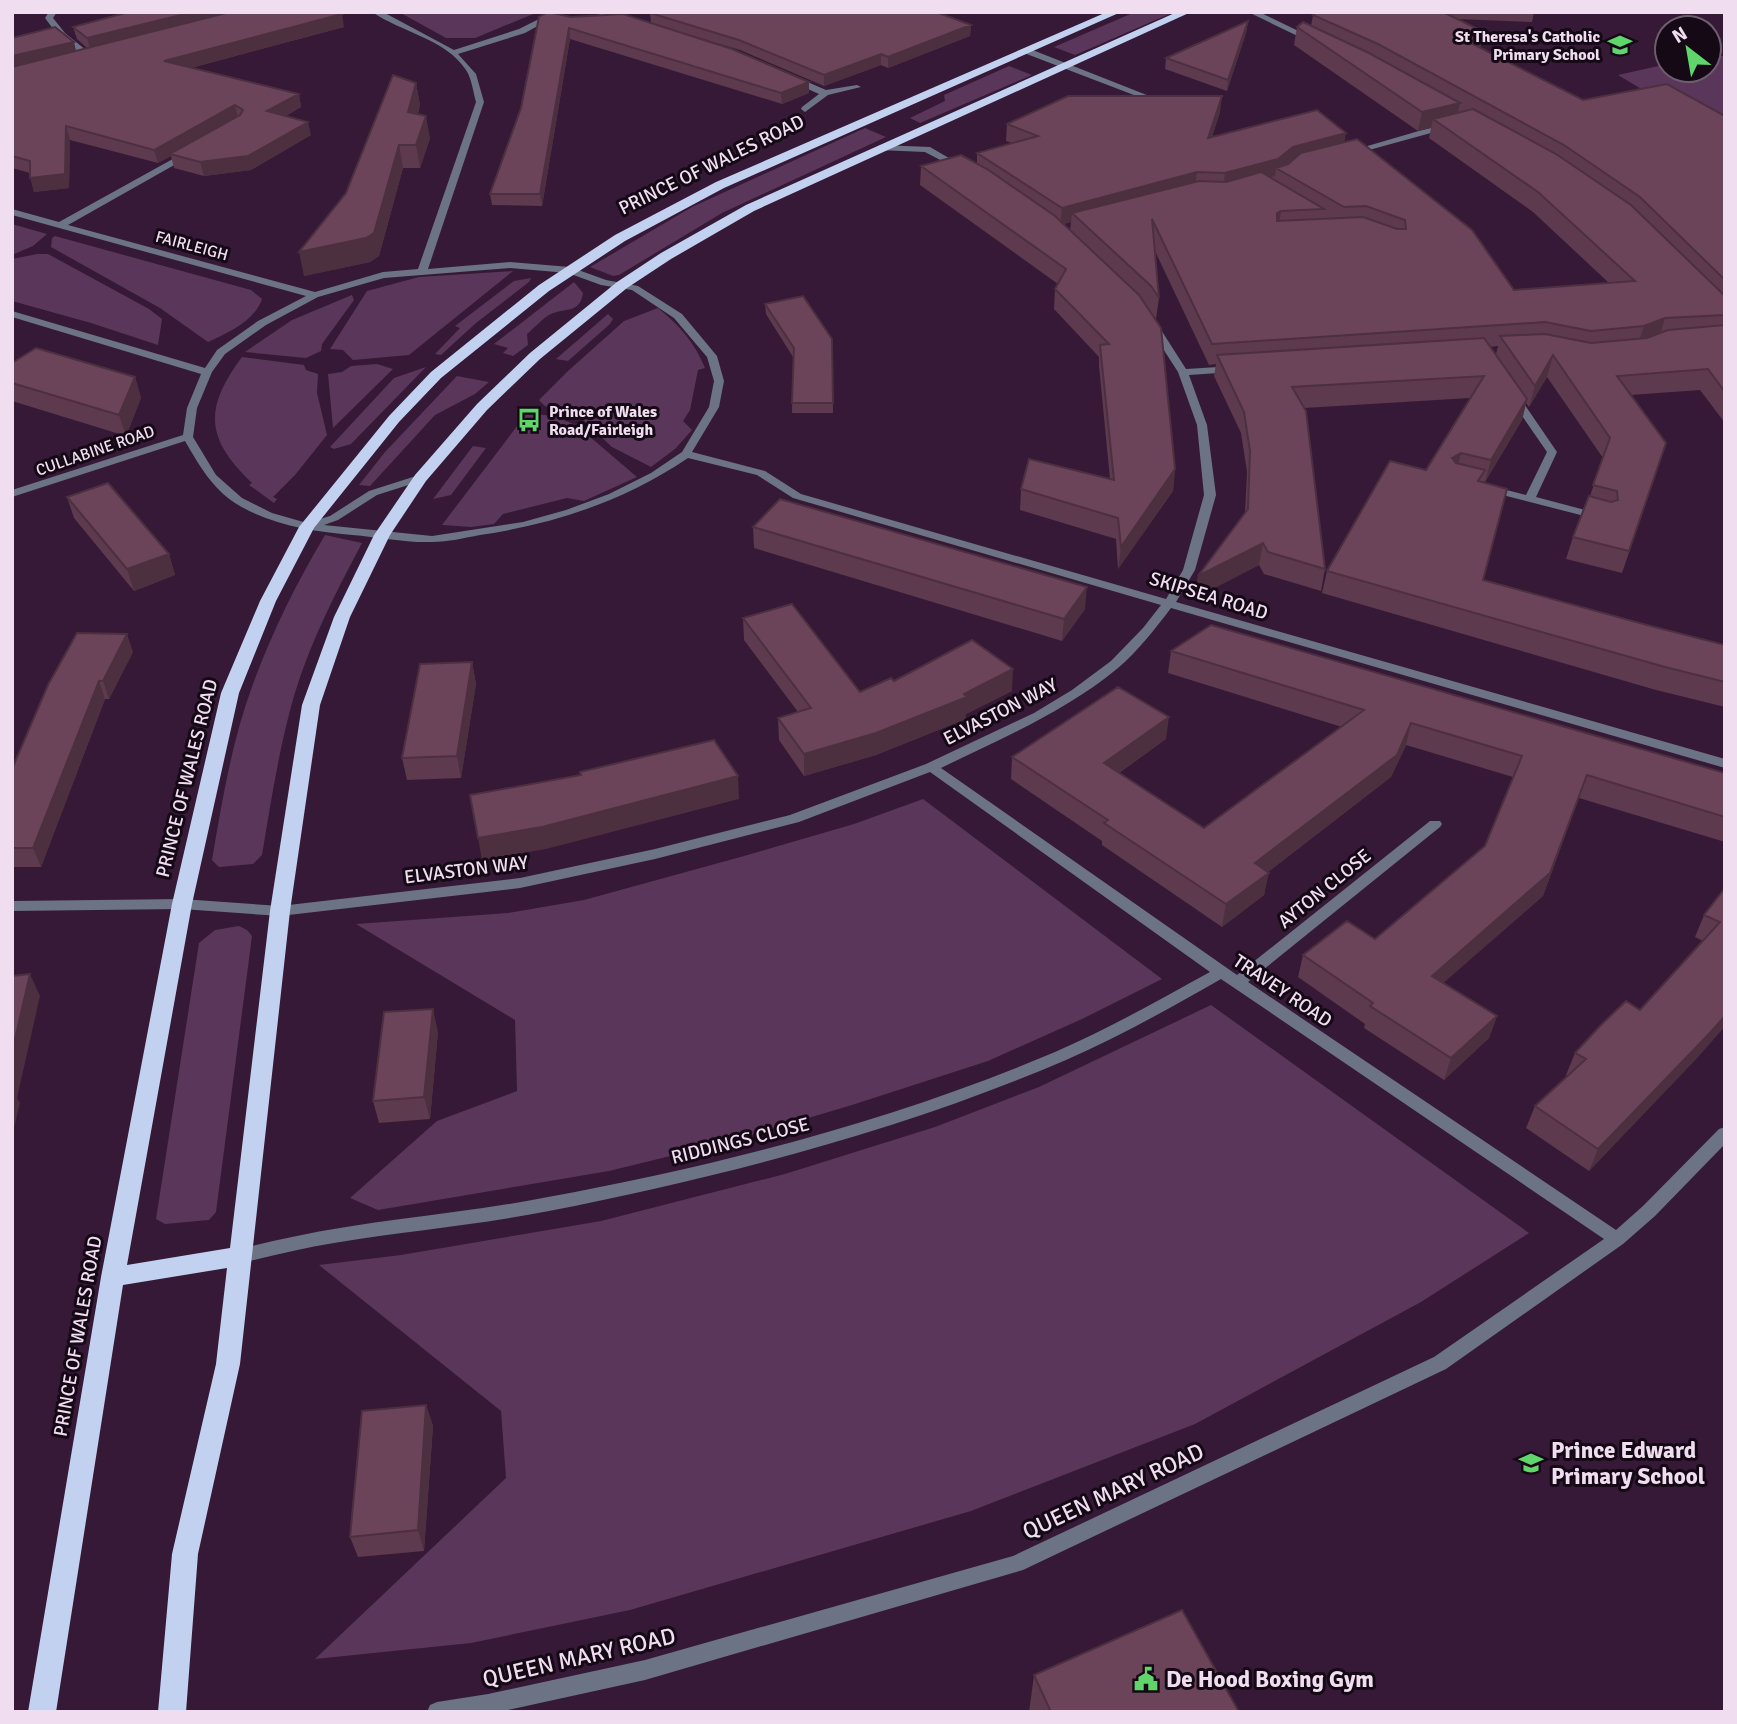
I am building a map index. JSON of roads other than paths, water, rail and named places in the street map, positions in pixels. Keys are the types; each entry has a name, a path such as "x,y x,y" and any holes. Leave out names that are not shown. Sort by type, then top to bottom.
{"highway":[{"name":"PRINCE OF WALES ROAD","path":"42,1712 113,1277 182,904 230,693 268,601 307,527 394,419 436,375 514,311 620,238 720,184 1116,12"},
{"path":"172,1712 186,1554 228,1364 280,911 311,705 342,617 382,535 420,478 482,407 535,356 622,285 750,208 1186,12"},
{"path":"113,1277 241,1256"}],"street":[{"path":"53,12 50,18 62,35 89,57"},
{"path":"376,12 452,53 468,67 476,83 480,102 423,270"},
{"path":"452,53 522,31 559,12"},
{"path":"596,12 634,24"},
{"path":"1252,12 1318,42"},
{"path":"1027,51 1164,103"},
{"path":"77,60 102,53"},
{"path":"787,76 825,93"},
{"path":"805,109 825,93 857,87"},
{"path":"1344,154 1458,124"},
{"path":"881,148 927,149 970,172"},
{"path":"61,225 193,150"},
{"name":"FAIRLEIGH","path":"12,212 315,295"},
{"path":"510,265 570,270 604,283 635,288 678,316 712,356 719,381 714,407 685,454 655,475 613,496 524,525 432,539 307,527 268,515 238,500 212,477 188,437 192,408 207,372 221,352 262,323 315,295 383,275 423,270 510,265"},
{"name":"ELVASTON WAY","path":"12,906 182,904 280,911 336,902 520,883 654,854 794,819 931,767 1039,716 1077,693 1115,664 1169,603 1189,570 1210,495 1202,425 1183,372 1143,312"},
{"path":"12,314 207,372"},
{"path":"1183,372 1240,368"},
{"path":"1506,386 1552,453 1530,499"},
{"name":"CULLABINE ROAD","path":"12,494 188,437"},
{"name":"SKIPSEA ROAD","path":"685,454 761,473 797,496 1725,764"},
{"path":"307,527 334,518 373,493 420,478"},
{"path":"1480,486 1605,518"},
{"name":"TRAVEY ROAD","path":"931,767 1221,972 1617,1239"},
{"name":"AYTON CLOSE","path":"1238,982 1434,824"},
{"name":"RIDDINGS CLOSE","path":"241,1256 332,1236 547,1205 774,1156 899,1119 1013,1077 1142,1017 1221,972"},
{"name":"QUEEN MARY ROAD","path":"437,1712 488,1704 645,1670 1016,1564 1440,1363 1617,1239 1725,1133"}],"place":[{"name":"St Theresa's Catholic Primary School","path":"1620,45"},
{"name":"Prince of Wales Road/Fairleigh","path":"529,420"},
{"name":"Prince Edward Primary School","path":"1531,1463"},
{"name":"De Hood Boxing Gym","path":"1146,1679"}]}
